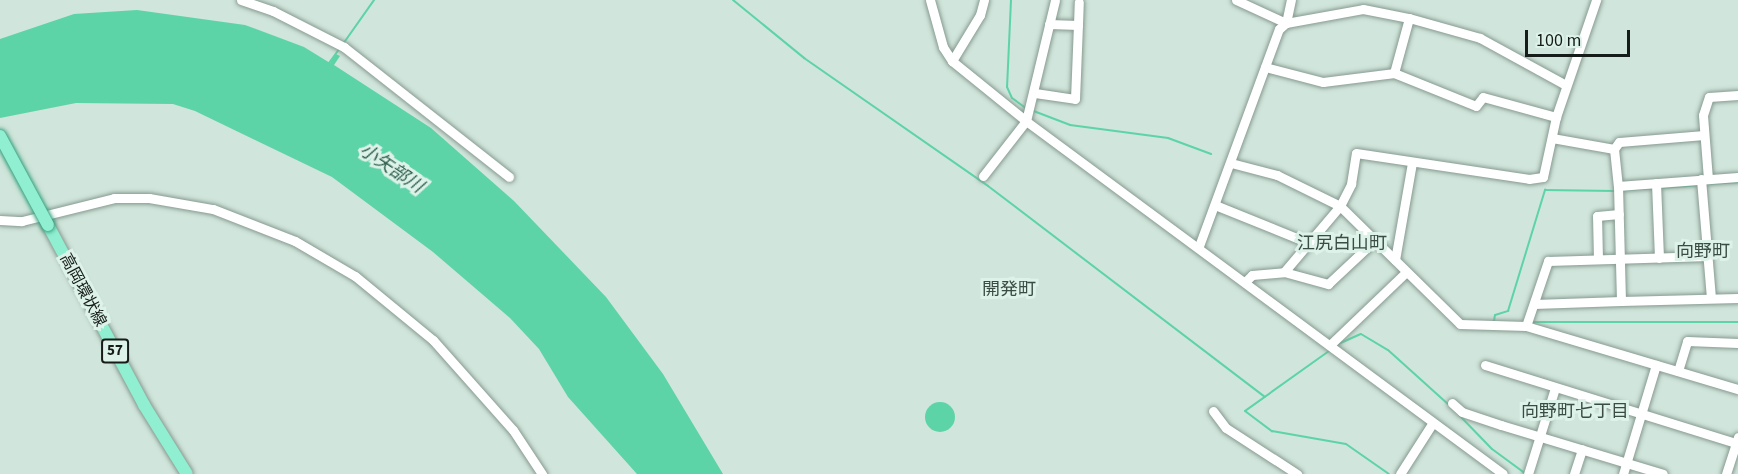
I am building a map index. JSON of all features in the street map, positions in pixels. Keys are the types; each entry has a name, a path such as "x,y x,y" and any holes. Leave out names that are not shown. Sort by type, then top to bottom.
{"main road":[{"name":"高岡環状線","path":"0,136 144,405 187,474"}],"street":[{"path":"242,0 273,11 344,47 509,177"},
{"path":"930,0 944,47 952,61 1026,121 1199,246 1331,344 1432,424 1503,474"},
{"path":"952,61 980,15 984,0"},
{"path":"982,176 1026,121 1035,93 1055,0"},
{"path":"1236,0 1286,23"},
{"path":"1286,23 1291,0"},
{"path":"1284,272 1340,206 1351,184 1356,153 1529,179 1543,177 1556,117 1596,0"},
{"path":"1035,93 1075,99 1079,2"},
{"path":"1199,246 1279,29 1286,23 1364,5 1480,38 1566,85"},
{"path":"1394,73 1409,18"},
{"path":"1049,24 1078,25"},
{"path":"1265,67 1323,82 1394,73 1476,106 1483,97 1556,117"},
{"path":"1711,297 1703,115 1709,97 1738,95"},
{"path":"1621,301 1618,190 1614,149 1618,142 1704,135"},
{"path":"1552,138 1614,149"},
{"path":"1231,163 1286,178 1340,206 1460,324 1526,326 1738,389"},
{"path":"1395,260 1412,163"},
{"path":"1618,190 1738,177"},
{"path":"1656,186 1659,258"},
{"path":"0,220 22,221 114,198 149,198 213,209 295,241 355,276 433,340 513,430 542,474"},
{"path":"1215,205 1309,243"},
{"path":"1598,259 1597,216 1619,214"},
{"path":"1246,281 1252,275 1284,272 1328,284 1375,240"},
{"path":"1526,326 1548,261 1708,256"},
{"path":"1331,344 1406,272"},
{"path":"1534,304 1738,298"},
{"path":"1678,371 1687,341 1738,343"},
{"path":"1485,365 1641,415 1737,441 1726,474"},
{"path":"1623,474 1656,365"},
{"path":"1532,473 1540,436 1555,388"},
{"path":"1452,403 1462,412 1663,474"},
{"path":"1213,411 1226,428 1297,474"},
{"path":"1401,474 1432,424"},
{"path":"1574,474 1582,449"}],"water":[{"name":"小矢部川","path":"137,10 245,25 304,47 330,63 336,54 340,56 334,65 431,128 514,201 606,297 663,374 723,474 637,474 568,397 539,349 510,318 433,252 332,177 195,111 173,104 76,103 0,118 0,39 74,14"},
{"path":"940,402 950,407 955,417 950,427 940,432 930,427 925,417 930,407"}],"waterway":[{"path":"343,44 374,0"},
{"path":"733,0 804,58 988,186 1265,397"},
{"path":"1011,0 1007,87 1012,98 1026,108"},
{"path":"329,63 339,49"},
{"path":"1031,110 1070,125 1168,138 1211,154"},
{"path":"1705,184 1738,182"},
{"path":"1660,188 1699,185"},
{"path":"1621,190 1654,188"},
{"path":"1494,321 1495,315 1508,311 1545,190 1615,191"},
{"path":"1531,322 1738,322"},
{"path":"1336,345 1361,334 1388,350 1448,404"},
{"path":"1329,351 1245,411 1272,431 1346,444 1389,474"},
{"path":"1459,415 1492,449 1526,474"}],"district":[{"name":"江尻白山町","path":"1342,244"},
{"name":"向野町","path":"1703,252"},
{"name":"開発町","path":"1009,290"},
{"name":"向野町七丁目","path":"1575,412"}]}
